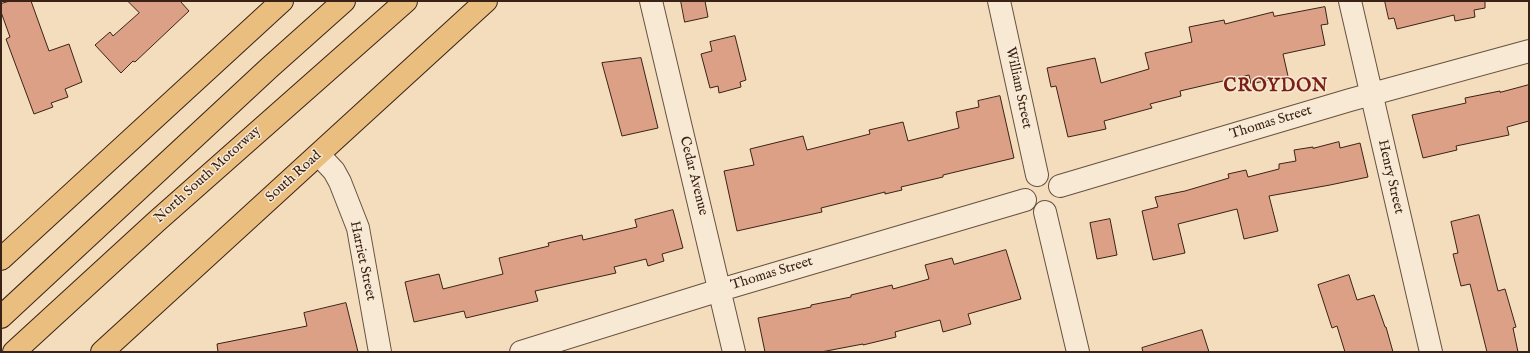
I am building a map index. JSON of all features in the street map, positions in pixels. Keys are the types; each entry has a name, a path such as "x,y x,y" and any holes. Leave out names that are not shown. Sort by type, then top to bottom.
{"main road":[{"path":"1,259 282,1"},
{"path":"1,317 269,68 344,1"},
{"name":"North South Motorway","path":"14,352 157,221 406,1"},
{"name":"South Road","path":"102,352 486,1"}],"street":[{"name":"Cedar Avenue","path":"651,1 734,352"},
{"name":"William Street","path":"999,1 1037,175"},
{"name":"Henry Street","path":"1350,1 1431,352"},
{"name":"Thomas Street","path":"1060,186 1371,94 1529,51"},
{"name":"Harriet Street","path":"319,155 334,171 340,182 358,228 380,352"},
{"path":"1046,174 1053,177 1060,186 1062,193 1057,206 1045,212 1037,211 1031,208 1025,200 1024,188 1027,182 1037,175 1046,174"},
{"name":"Thomas Street","path":"521,352 720,290 1025,200"},
{"path":"1045,212 1078,352"}],"building":[{"path":"10,1 31,1 49,51 69,44 82,82 65,89 68,97 51,103 53,107 34,114 6,39 10,37 1,12 1,4"},
{"path":"128,1 180,1 189,11 135,62 133,61 121,73 95,45 110,32 113,36 139,13"},
{"path":"681,1 705,1 708,17 685,22"},
{"path":"1385,1 1485,1 1485,8 1474,10 1475,17 1455,21 1454,15 1397,29 1394,18 1389,19"},
{"path":"1325,7 1328,24 1321,25 1325,45 1283,54 1288,76 1251,84 1249,75 1180,91 1181,96 1150,104 1152,108 1104,121 1106,129 1068,137 1056,86 1051,87 1047,68 1095,58 1101,83 1149,69 1145,53 1192,42 1189,27 1224,20 1225,24 1273,12 1274,16"},
{"path":"735,36 746,80 740,82 741,87 719,93 718,86 710,88 701,54 712,51 710,42"},
{"path":"641,58 658,128 622,136 602,63"},
{"path":"1529,85 1529,121 1507,127 1509,135 1456,146 1457,150 1423,158 1412,115 1466,103 1465,98"},
{"path":"1000,96 1014,158 901,187 902,190 885,194 885,192 821,208 822,212 737,231 724,171 754,165 750,149 803,136 807,150 870,134 869,130 903,122 908,141 959,128 956,112 979,107 978,101"},
{"path":"1339,142 1340,148 1360,143 1368,177 1269,196 1278,231 1244,239 1237,209 1178,224 1185,253 1153,260 1142,211 1158,207 1155,197 1185,191 1229,178 1228,174 1246,170 1248,177 1279,169 1279,164 1296,161 1294,150 1313,148"},
{"path":"673,210 683,248 662,254 664,261 648,266 646,259 614,267 616,273 535,291 538,301 466,318 464,311 414,322 405,282 439,274 443,289 503,274 499,258 549,246 548,243 582,235 583,240 637,227 635,220"},
{"path":"1479,215 1498,291 1505,289 1516,327 1513,328 1518,352 1487,352 1470,284 1461,286 1453,254 1458,253 1451,222"},
{"path":"1110,219 1117,255 1097,259 1090,223"},
{"path":"1006,250 1021,299 968,314 971,324 943,332 940,320 895,332 896,337 863,345 821,352 765,352 758,318 811,307 811,305 851,297 851,295 892,285 893,289 929,279 925,265 952,258 954,264"},
{"path":"1349,275 1357,300 1374,295 1386,327 1393,352 1345,352 1337,326 1332,328 1318,285"},
{"path":"346,303 358,352 218,352 217,344 307,326 304,313"},
{"path":"1202,330 1209,352 1143,352 1142,348"}],"district":[{"name":"CROYDON","path":"1276,87"}]}
